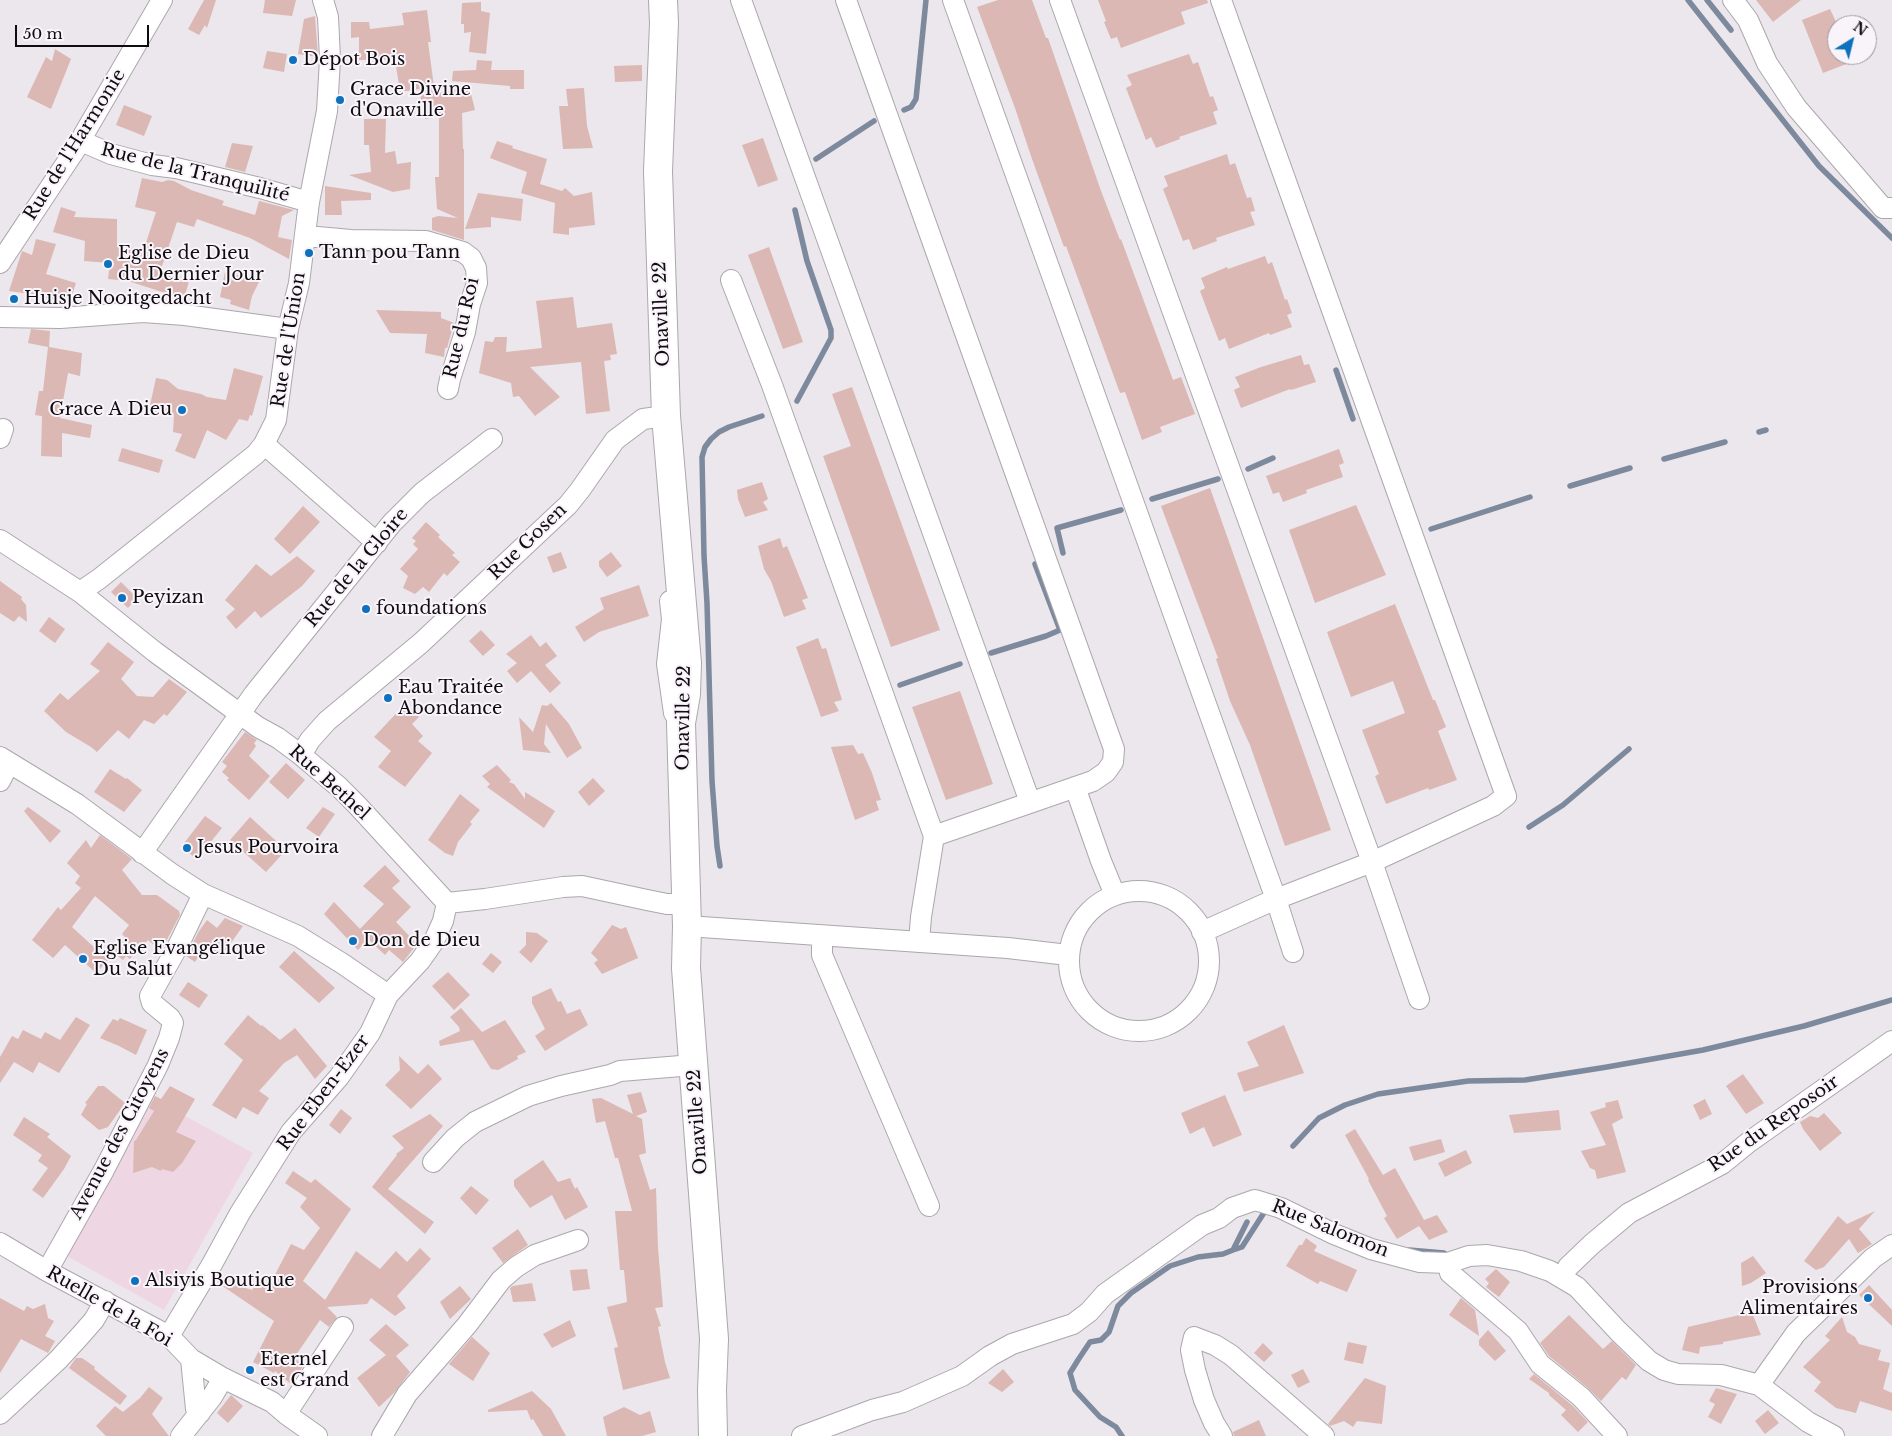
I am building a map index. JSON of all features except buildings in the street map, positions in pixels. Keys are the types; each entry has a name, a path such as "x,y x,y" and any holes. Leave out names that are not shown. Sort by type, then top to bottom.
{"street":[{"name":"Rue de l'Harmonie","path":"0,263 81,141 162,0"},
{"name":"Rue de l'Union","path":"80,592 256,454 264,444 276,420 288,329 299,284 310,202 327,111 330,59 328,17 323,0"},
{"name":"Onaville 22","path":"664,0 658,171 666,416 677,564 687,663 686,694 681,723 686,968 714,1339 712,1436"},
{"path":"741,0 1030,802"},
{"path":"846,0 1114,749 1113,762 1106,772 1093,781 934,836"},
{"path":"953,0 1276,899 1293,952"},
{"path":"1060,0 1420,999"},
{"path":"1202,932 1276,899 1372,862 1494,806 1506,796 1221,0"},
{"path":"1733,0 1748,20 1767,63 1796,107 1883,208 1892,208"},
{"name":"Rue de la Tranquilité","path":"81,141 111,154 144,163 176,168 310,202"},
{"name":"Rue du Roi","path":"306,236 351,240 426,241 463,252 471,258 476,268 477,283 470,304 463,341 448,389"},
{"path":"731,280 772,385 934,836 921,917 919,942"},
{"path":"0,317 60,318 143,312 185,315 288,329"},
{"name":"Rue Gosen","path":"301,755 310,740 327,721 421,643 568,505 615,440 643,419 666,416"},
{"name":"Rue de la Gloire","path":"142,853 254,694 392,523 422,493 492,439"},
{"path":"264,444 376,543"},
{"name":"Rue Bethel","path":"0,540 80,592 155,652 240,714 301,755 357,805 447,903"},
{"path":"0,781 4,760 77,804 142,853 203,894 298,936 343,964 388,996"},
{"path":"1075,787 1115,895"},
{"path":"447,903 582,886 667,904 686,915 822,936 1008,948 1068,955"},
{"path":"1135,891 1149,892 1175,901 1191,914 1202,932 1209,956 1206,982 1194,1005 1175,1022 1151,1031 1125,1030 1101,1021 1082,1004 1070,980 1068,955 1075,929 1092,908 1115,895 1135,891"},
{"name":"Avenue des Citoyens","path":"47,1271 104,1170 170,1038 173,1023 170,1018 152,1003 150,996 178,946 203,894"},
{"name":"Rue Eben-Ezer","path":"169,1336 240,1213 291,1132 339,1077 363,1044 388,996 420,961 434,941 443,921 447,903"},
{"path":"822,936 822,955 929,1206"},
{"name":"Rue du Reposoir","path":"1562,1278 1568,1267 1629,1213 1722,1164 1749,1142 1892,1041"},
{"path":"434,1162 455,1138 475,1122 528,1096 620,1072 693,1065"},
{"name":"Rue Salomon","path":"802,1436 872,1410 903,1402 962,1376 990,1356 1012,1344 1073,1324 1089,1312 1105,1294 1202,1225 1219,1218 1244,1202 1255,1200 1264,1202 1371,1249 1420,1262 1448,1262 1469,1256 1487,1256 1520,1261 1550,1271 1577,1286 1649,1361 1664,1370 1678,1374 1721,1375 1759,1385 1828,1435"},
{"path":"382,1436 408,1394 472,1319 501,1280 535,1254 578,1240"},
{"name":"Ruelle de la Foi","path":"0,1243 47,1271 169,1336 191,1359 223,1378 272,1402 317,1436"},
{"path":"1759,1385 1796,1333 1874,1258 1892,1245"},
{"path":"1448,1262 1450,1273 1462,1285 1506,1318 1518,1331 1540,1364 1581,1397 1617,1436"},
{"path":"0,1414 58,1360 94,1320 105,1301"},
{"path":"286,1414 343,1326"},
{"path":"1222,1436 1204,1400 1195,1370 1191,1350 1194,1336 1215,1345 1231,1355 1324,1436"},
{"path":"191,1359 196,1409 200,1413"},
{"path":"181,1436 212,1397 223,1378"}],"shaded area":[{"path":"152,1098 253,1153 164,1310 65,1255"}],"waterway":[{"path":"904,110 911,107 916,99 926,0"},
{"path":"1688,0 1819,166 1892,238"},
{"path":"1707,0 1731,30"},
{"path":"816,159 874,121"},
{"path":"795,210 807,261 831,330 831,338 797,401"},
{"path":"1336,370 1353,419"},
{"path":"720,866 712,781 702,457 705,447 719,432 762,416"},
{"path":"1759,432 1766,430"},
{"path":"1664,459 1725,442"},
{"path":"1248,469 1273,458"},
{"path":"1570,486 1630,468"},
{"path":"1152,499 1218,479"},
{"path":"1431,529 1530,497"},
{"path":"1063,553 1057,528 1121,510"},
{"path":"991,653 1060,630 1035,564 1039,562"},
{"path":"900,685 960,664"},
{"path":"1529,827 1563,805 1629,749"},
{"path":"1293,1146 1319,1118 1345,1105 1378,1094 1468,1081 1525,1080 1703,1050 1804,1026 1892,1000"},
{"path":"1233,1250 1242,1247 1267,1208"},
{"path":"1122,1436 1116,1427 1100,1417 1075,1390 1070,1373 1090,1342 1101,1340 1109,1332 1118,1306 1131,1293 1170,1266 1198,1257 1223,1254 1233,1250 1247,1222"},
{"path":"1409,1250 1444,1253"}],"place":[{"name":"Dépot Bois","path":"293,60"},
{"name":"Grace Divine d'Onaville","path":"340,100"},
{"name":"Tann pou Tann","path":"309,253"},
{"name":"Eglise de Dieu du Dernier Jour","path":"108,264"},
{"name":"Huisje Nooitgedacht","path":"14,299"},
{"name":"Grace A Dieu","path":"182,410"},
{"name":"Peyizan","path":"122,598"},
{"name":"foundations","path":"366,609"},
{"name":"Eau Traitée Abondance","path":"388,698"},
{"name":"Jesus Pourvoira","path":"187,848"},
{"name":"Don de Dieu","path":"353,941"},
{"name":"Eglise Evangélique Du Salut","path":"83,959"},
{"name":"Alsiyis Boutique","path":"135,1281"},
{"name":"Provisions Alimentaires","path":"1868,1298"},
{"name":"Eternel est Grand","path":"250,1370"}]}
